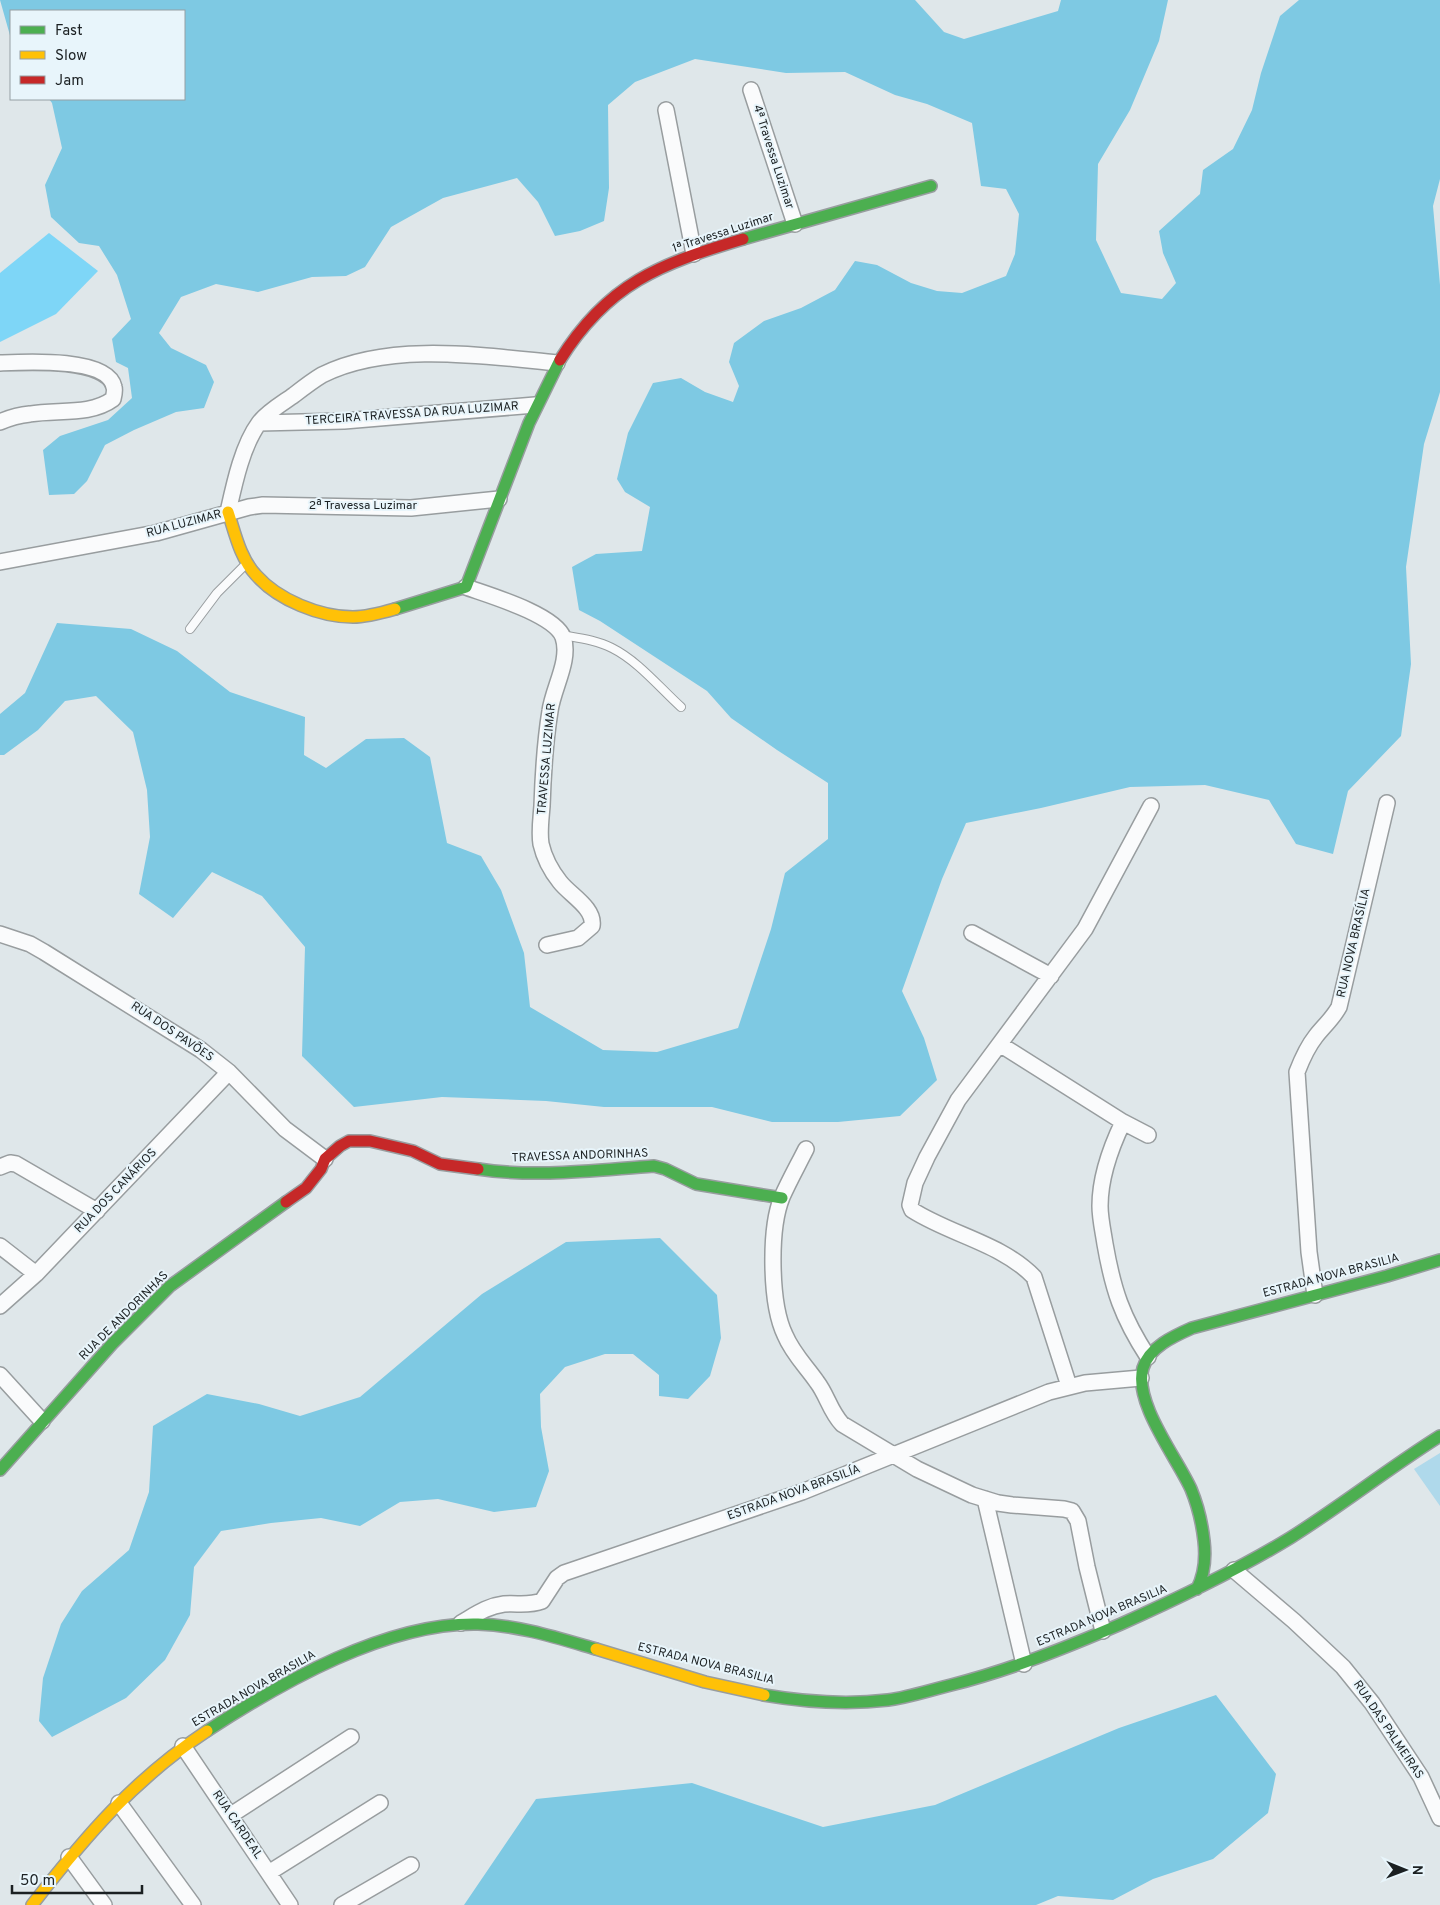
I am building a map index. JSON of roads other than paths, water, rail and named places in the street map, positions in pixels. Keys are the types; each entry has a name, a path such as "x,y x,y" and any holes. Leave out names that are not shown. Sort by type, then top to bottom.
{"street":[{"name":"4ª Travessa Luzimar","path":"751,90 795,224"},
{"path":"666,110 694,254"},
{"name":"1ª Travessa Luzimar","path":"466,587 535,405 557,363 579,330 596,310 618,291 639,278 694,254 931,186"},
{"name":"RUA LUZIMAR","path":"0,562 156,533 228,512 234,484 247,447 259,423 276,408 322,376 359,361 410,355 470,354 557,363"},
{"path":"0,363 39,361 86,366 105,375 115,388 113,399 105,405 86,409 30,414 0,422"},
{"name":"TERCEIRA TRAVESSA DA RUA LUZIMAR","path":"259,423 344,421 535,405"},
{"name":"2ª Travessa Luzimar","path":"228,512 264,505 411,508 499,499"},
{"path":"228,512 247,564 264,585 309,609 353,618 380,613 443,592 466,587 528,610 555,626 562,635"},
{"name":"TRAVESSA LUZIMAR","path":"547,946 578,938 592,926 593,920 588,910 560,882 542,845 542,781 549,712 564,661 562,635"},
{"name":"RUA NOVA BRASÍLIA","path":"1315,1295 1308,1252 1297,1072 1305,1053 1315,1037 1339,1007 1387,803"},
{"path":"1069,1386 1034,1277 1023,1265 1007,1255 918,1214 912,1210 910,1205 915,1183 958,1100 1052,976 1085,929 1151,806"},
{"path":"972,932 1052,976"},
{"name":"RUA DOS PAVÕES","path":"0,934 30,944 95,982 201,1050 229,1072 274,1119 325,1159"},
{"path":"1001,1044 1124,1122 1148,1135"},
{"name":"RUA DOS CANÁRIOS","path":"0,1306 36,1274 98,1211 229,1072"},
{"path":"1124,1122 1113,1143 1104,1175 1100,1206 1108,1261 1118,1302 1132,1332 1148,1357 1141,1378 1150,1413 1177,1460 1198,1506 1203,1529 1206,1560 1202,1581 1197,1589"},
{"name":"TRAVESSA ANDORINHAS","path":"325,1159 349,1141 370,1141 413,1152 440,1164 496,1172 561,1173 654,1166 664,1167 676,1176 696,1184 782,1198"},
{"path":"806,1149 782,1198 776,1228 773,1281 778,1319 799,1361 823,1390 834,1416 842,1424 917,1469 972,1495 985,1499 1012,1505 1064,1509 1076,1514 1103,1631"},
{"name":"RUA DE ANDORINHAS","path":"0,1470 112,1344 170,1286 306,1188 322,1169 325,1159"},
{"path":"5,1165 16,1164 98,1211"},
{"path":"0,1246 36,1274"},
{"name":"ESTRADA NOVA BRASILIA","path":"1148,1357 1175,1335 1192,1328 1440,1260"},
{"path":"0,1376 42,1421"},
{"name":"ESTRADA NOVA BRASILÍA","path":"460,1624 487,1608 504,1604 526,1605 542,1601 557,1578 564,1572 802,1492 1033,1398 1069,1386 1141,1378"},
{"name":"ESTRADA NOVA BRASILIA","path":"32,1905 69,1857 119,1802 183,1746 288,1683 335,1660 405,1634 429,1628 460,1624 490,1625 526,1630 725,1686 793,1699 825,1702 864,1702 906,1697 1024,1664 1154,1610 1197,1589 1234,1570 1310,1525 1406,1457 1440,1436"},
{"path":"985,1499 1024,1664"},
{"name":"RUA DAS PALMEIRAS","path":"1234,1570 1294,1621 1343,1667 1372,1703 1421,1777 1440,1818"},
{"path":"231,1816 351,1737"},
{"name":"RUA CARDEAL","path":"183,1746 270,1872 290,1905"},
{"path":"119,1802 193,1905"},
{"path":"270,1872 380,1802"},
{"path":"69,1857 104,1905"},
{"path":"342,1905 411,1865"}],"lane":[{"path":"190,630 217,593 247,564"},
{"path":"562,635 585,638 612,648 639,667 681,707"}]}
